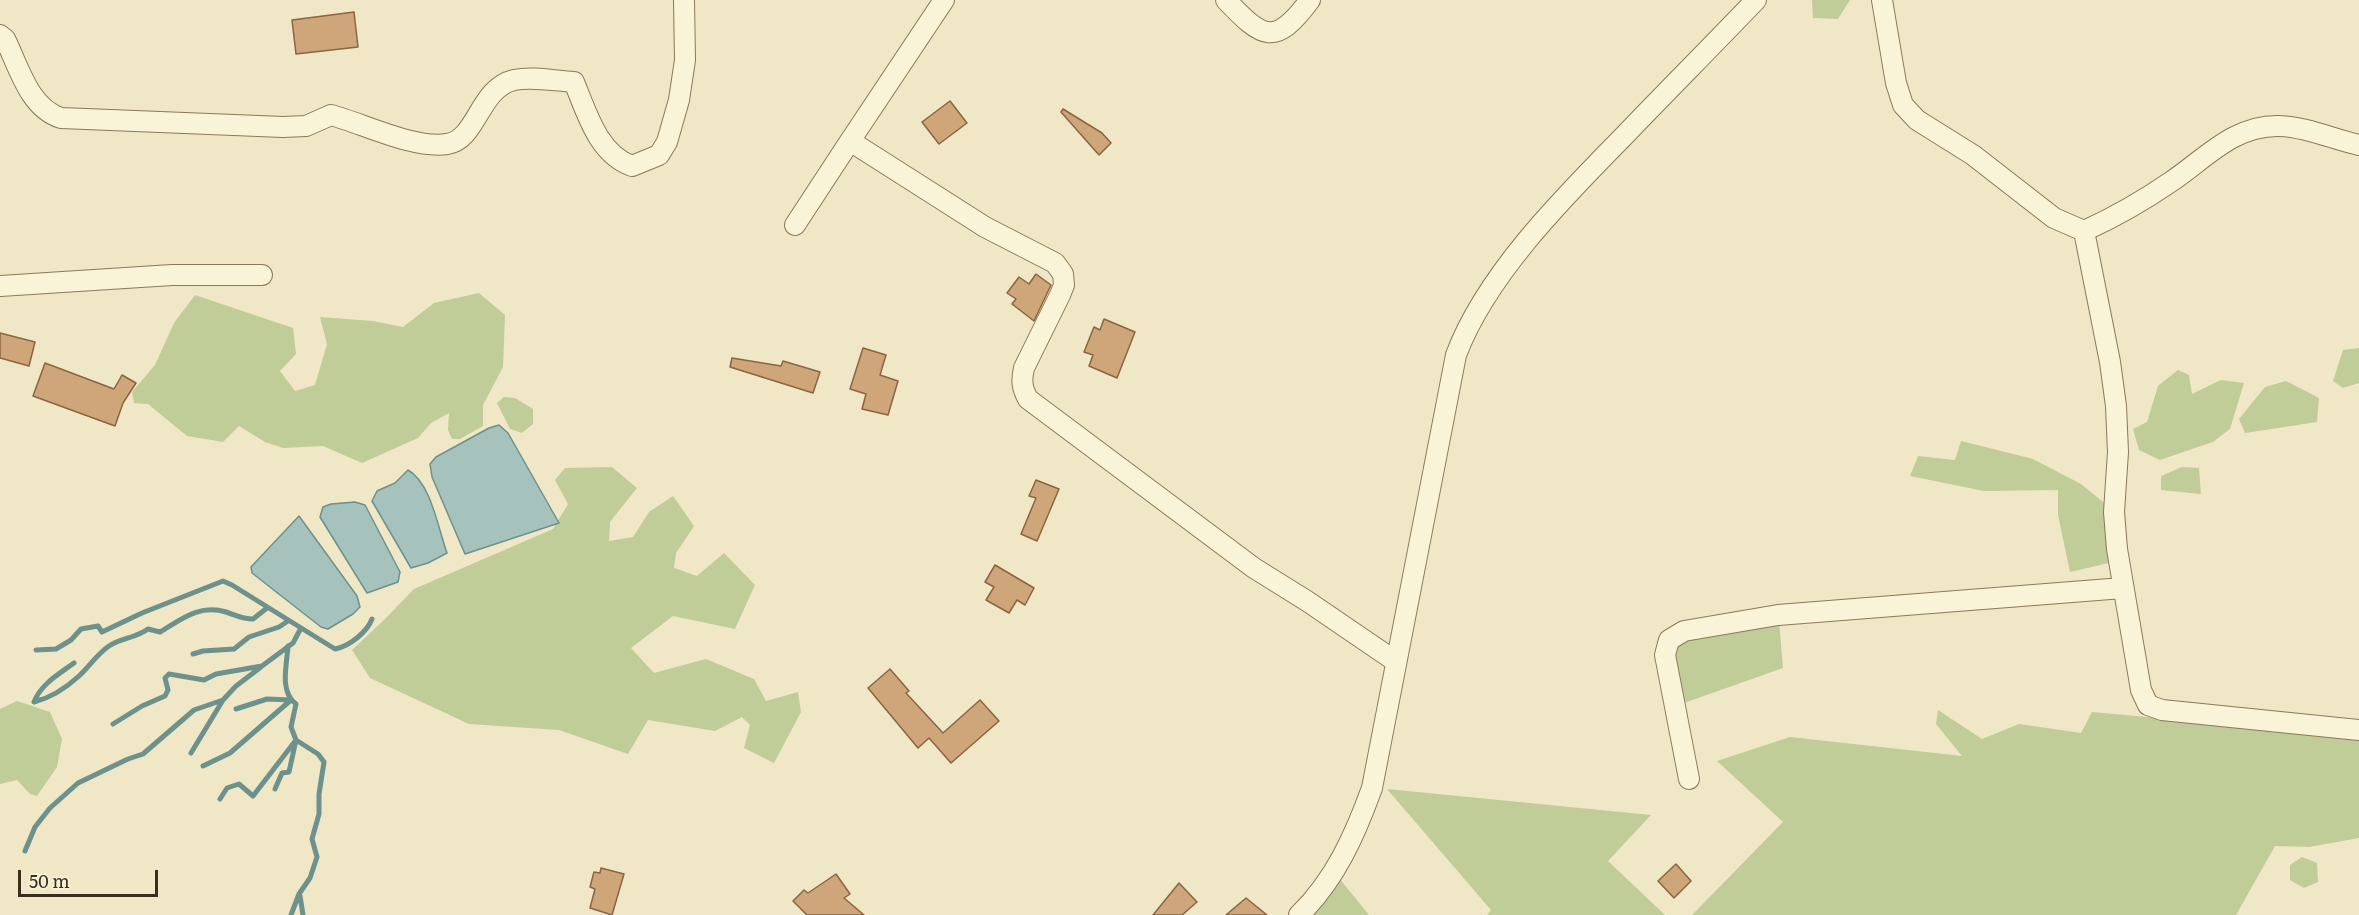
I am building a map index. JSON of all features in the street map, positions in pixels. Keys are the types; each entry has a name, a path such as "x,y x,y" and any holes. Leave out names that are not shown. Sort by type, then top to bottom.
{"street":[{"path":"0,35 5,39 36,103 48,114 61,118 283,127 306,126 331,115 393,136 433,144 447,144 457,142 465,134 489,95 501,85 513,80 526,79 574,82 592,124 608,152 620,162 632,166 659,155 667,142 679,100 685,60 684,0"},
{"path":"795,225 944,0"},
{"path":"1226,0 1256,30 1270,33 1282,30 1296,19 1310,0"},
{"path":"1299,915 1312,902 1337,867 1357,832 1372,789 1456,355 1465,331 1508,267 1564,197 1756,0"},
{"path":"1882,0 1896,83 1903,105 1917,120 1973,155 2054,218 2084,231 2124,213 2174,180 2216,146 2249,129 2279,126 2320,132 2359,146"},
{"path":"850,141 985,227 1055,263 1063,274 1064,285 1060,295 1024,368 1021,380 1028,399 1254,568 1395,661"},
{"path":"2084,231 2110,362 2116,406 2118,452 2114,512 2123,588 2141,690 2148,705 2162,710 2359,730"},
{"path":"0,286 178,275 262,275"},
{"path":"1689,779 1665,655 1669,640 1684,631 1778,615 2123,588"}],"green space":[{"path":"1812,0 1850,0 1838,19 1813,18"},
{"path":"479,293 505,315 503,367 483,405 483,426 460,439 452,439 448,430 449,413 431,423 418,438 362,463 323,446 283,448 265,442 239,426 223,442 187,436 148,404 134,403 132,392 155,365 174,323 195,295 293,328 296,354 280,371 295,391 315,385 327,344 320,317 373,321 403,327 434,303"},
{"path":"2359,348 2359,383 2343,388 2333,381 2343,350"},
{"path":"2178,370 2189,375 2192,394 2221,380 2244,383 2230,429 2213,442 2160,460 2139,450 2133,429 2147,422 2158,386"},
{"path":"2286,381 2319,398 2317,422 2245,433 2239,419 2265,387"},
{"path":"504,397 515,398 533,409 533,424 522,433 510,429 497,403"},
{"path":"1961,441 2033,459 2081,484 2108,506 2106,534 2109,563 2070,572 2058,515 2058,490 1984,491 1910,476 1918,456 1955,460"},
{"path":"612,467 637,488 610,522 609,541 633,537 649,512 673,496 694,526 676,553 674,568 697,576 724,553 755,585 735,629 673,616 631,648 654,673 706,659 754,679 766,701 798,692 801,712 774,763 744,748 750,725 742,717 715,731 648,720 628,754 559,730 469,724 370,678 352,650 414,589 553,529 568,504 555,480 565,468"},
{"path":"2182,467 2199,468 2201,494 2161,490 2161,476"},
{"path":"1779,621 1783,668 1681,704 1673,642"},
{"path":"17,701 50,712 62,739 57,767 37,796 30,794 17,780 0,784 0,709"},
{"path":"1938,710 1982,739 2019,724 2081,733 2092,712 2359,736 2359,838 2309,847 2275,846 2236,915 1692,915 1783,822 1717,761 1790,737 1962,756 1936,724"},
{"path":"1387,789 1651,815 1608,861 1665,915 1487,915 1491,910"},
{"path":"2302,857 2317,863 2318,882 2304,888 2290,880 2290,865"},
{"path":"1339,878 1369,915 1308,915"}],"water":[{"path":"499,425 508,433 559,523 465,554 432,477 430,464 436,457 489,428"},
{"path":"408,470 416,476 428,495 447,553 428,563 411,568 372,501 377,491 395,483"},
{"path":"355,502 365,505 400,572 398,582 367,593 320,517 323,507"},
{"path":"299,516 357,596 360,607 353,614 328,629 321,627 252,573 251,567"}],"building":[{"path":"354,12 358,47 296,54 292,20"},
{"path":"950,101 967,123 939,144 922,122"},
{"path":"1063,109 1102,133 1111,143 1099,155 1061,112"},
{"path":"1036,274 1051,285 1034,321 1012,304 1016,299 1007,293 1019,277 1029,284"},
{"path":"1104,319 1135,332 1117,378 1089,366 1093,355 1084,352 1094,327 1100,330"},
{"path":"0,333 35,342 29,366 0,358"},
{"path":"863,348 886,355 880,375 898,381 888,415 862,409 866,394 850,389"},
{"path":"732,358 781,366 783,361 820,372 813,393 730,367"},
{"path":"45,363 114,389 122,375 136,383 123,403 115,426 33,396"},
{"path":"1036,480 1059,489 1037,541 1021,534 1036,498 1029,496"},
{"path":"995,565 1034,588 1025,605 1017,600 1009,613 986,600 994,587 985,582"},
{"path":"890,669 909,691 906,693 943,733 980,700 999,721 951,763 929,738 918,748 868,688"},
{"path":"1676,864 1691,881 1674,898 1658,881"},
{"path":"601,868 624,874 612,915 590,908 595,889 590,887 594,872 600,873"},
{"path":"836,874 850,894 844,898 864,915 807,915 793,901 804,890 808,893"},
{"path":"1179,883 1197,902 1182,915 1153,915"},
{"path":"1246,898 1267,915 1226,915"}],"waterway":[{"path":"36,650 56,649 71,640 81,629 98,626 102,632 142,613 223,581 335,649 357,638 372,619"},
{"path":"74,663 46,685 34,702 52,695 69,684 100,653 118,641 148,629 160,632 199,611 216,610 253,619 267,608"},
{"path":"193,654 234,649 249,637 279,627 288,621"},
{"path":"113,724 142,706 165,696 168,690 165,678 169,674 204,680 216,674 262,666 293,643 301,628"},
{"path":"275,789 282,773 289,772 296,740 291,727 296,704 287,692 286,685 288,646"},
{"path":"191,753 223,700 236,686 261,667"},
{"path":"236,709 267,699 291,700"},
{"path":"25,851 35,827 50,808 78,783 143,754 194,710 223,700"},
{"path":"203,766 230,753 291,700"},
{"path":"220,799 227,788 239,784 253,796 296,740 318,754 324,762 319,794 319,814 312,839 317,857 310,878 299,894 291,915"},
{"path":"300,896 303,915"}]}
